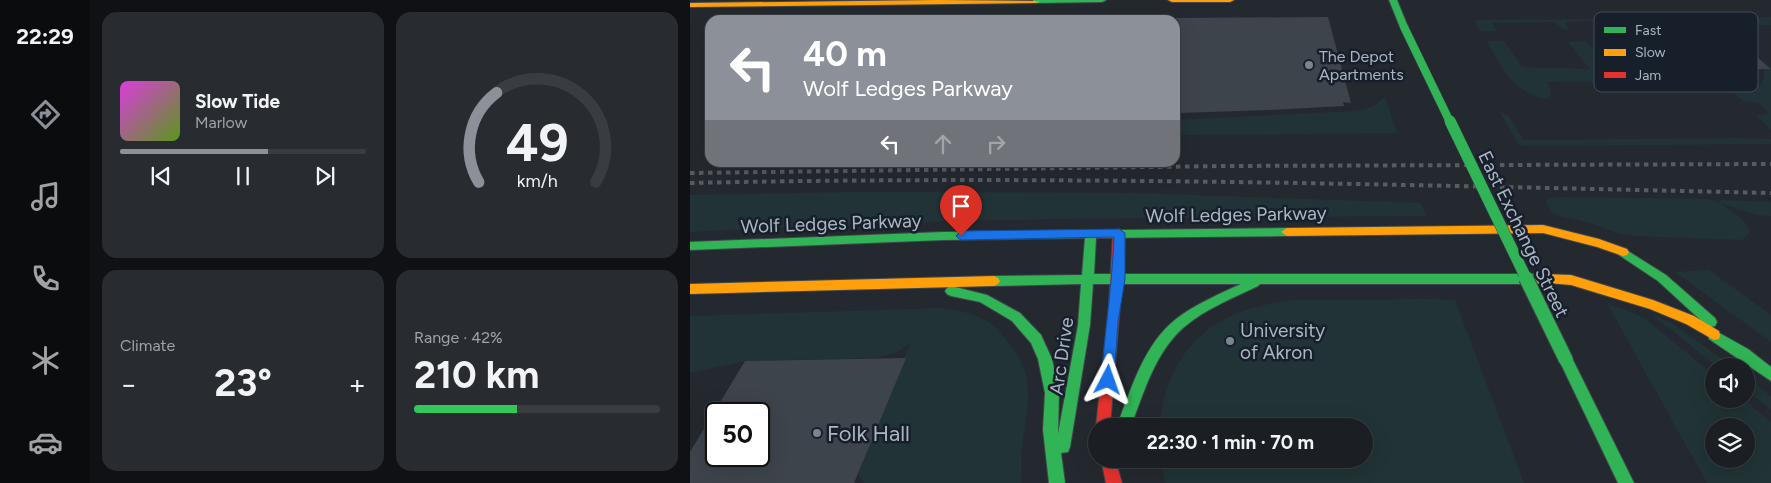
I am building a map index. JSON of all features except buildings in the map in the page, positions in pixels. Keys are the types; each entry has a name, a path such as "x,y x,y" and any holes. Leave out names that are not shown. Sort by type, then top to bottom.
{"main road":[{"path":"690,5 1102,0"},
{"path":"1172,0 1230,0"},
{"name":"East Exchange Street","path":"1393,0 1404,27 1626,483"},
{"name":"Wolf Ledges Parkway","path":"690,246 933,236 1544,229 1607,245 1645,266 1682,295 1743,353"},
{"name":"Arc Drive","path":"1058,483 1059,465 1082,334 1092,233"},
{"path":"1104,418 1112,322 1118,279 1119,233"},
{"name":"Wolf Ledges Parkway","path":"690,289 1088,278 1266,279 1430,277 1571,280 1653,305 1690,320 1743,353 1771,374"},
{"path":"1127,418 1142,378 1159,348 1179,324 1211,304 1250,284 1266,279"},
{"path":"905,283 983,298 1016,317 1036,339 1045,358 1052,393 1050,430 1058,483"},
{"path":"1110,468 1114,483"}],"shaded area":[{"path":"1758,17 1771,17 1771,25 1758,25"},
{"path":"1594,19 1594,21 1565,22 1569,29 1567,30 1554,22 1492,23 1497,31 1480,31 1476,25 1476,20"},
{"path":"1486,41 1504,41 1522,67 1590,69 1568,42 1586,41 1594,50 1594,82 1547,82 1551,92 1549,97 1545,99 1524,90 1503,69"},
{"path":"1765,69 1771,69 1771,130 1756,116 1769,113 1759,103 1742,100 1733,92 1758,92 1758,85 1762,85"},
{"path":"1385,97 1397,133 1180,135 1180,120 1356,111 1372,107"},
{"path":"1499,111 1509,116 1523,140 1743,138 1771,139 1771,144 1520,146"},
{"path":"852,192 1134,193 1421,203 1427,216 966,221 874,223 690,232 690,195"},
{"path":"1549,198 1708,199 1719,203 1720,200 1771,202 1771,216 1757,215 1722,204 1746,223 1749,233 1742,240 1634,236 1620,234 1594,224 1555,215 1546,202"},
{"path":"1709,270 1771,315 1771,342 1675,272"},
{"path":"1305,300 1455,300 1524,483 1165,483 1162,468 1373,468 1373,418 1161,418 1164,400 1171,377 1182,358 1196,341 1212,327 1254,307"},
{"path":"1608,305 1644,318 1705,368 1705,408 1754,408 1771,422 1771,483 1707,483"},
{"path":"943,308 972,314 987,322 1001,334 1022,364 1027,382 1028,404 1021,456 1022,483 864,483 858,474 911,342 896,353 873,358 745,361 690,373 690,316"},
{"path":"1650,313 1673,324 1721,358 1706,358"},
{"path":"1755,384 1771,396 1771,410 1755,397"}],"railway":[{"path":"1180,167 1771,164"},
{"path":"690,173 1149,167"},
{"path":"690,183 960,180 1095,181 1366,184 1771,193"}],"traffic: fast":[{"path":"1036,1 1102,0"},
{"path":"1393,0 1404,27"},
{"path":"1404,27 1566,360"},
{"path":"690,246 943,236 1287,232"},
{"path":"1063,447 1084,325 1091,233"},
{"path":"1623,252 1662,278 1711,322"},
{"path":"994,281 1062,279 1541,279"},
{"path":"1127,418 1146,371 1170,332 1197,311 1254,283"},
{"path":"951,291 983,298 1016,317 1036,339 1045,359 1052,393 1050,430 1057,483"},
{"path":"1714,335 1743,353 1771,375"},
{"path":"1566,360 1626,483"}],"traffic: slow":[{"path":"1172,0 1230,0"},
{"path":"690,5 1036,1"},
{"path":"1287,232 1543,229 1599,243 1623,252"},
{"path":"1541,279 1571,280 1653,305 1690,320 1714,335"},
{"path":"690,289 994,281"}],"traffic: jam":[{"path":"1104,418 1115,305 1119,233"},
{"path":"1110,468 1114,483"}],"place":[{"name":"The Depot Apartments","path":"1309,65"},
{"name":"University of Akron","path":"1230,341"},
{"name":"Folk Hall","path":"817,433"}],"route":[{"path":"961,236 1119,233 1118,279 1112,322 1108,380"}]}
